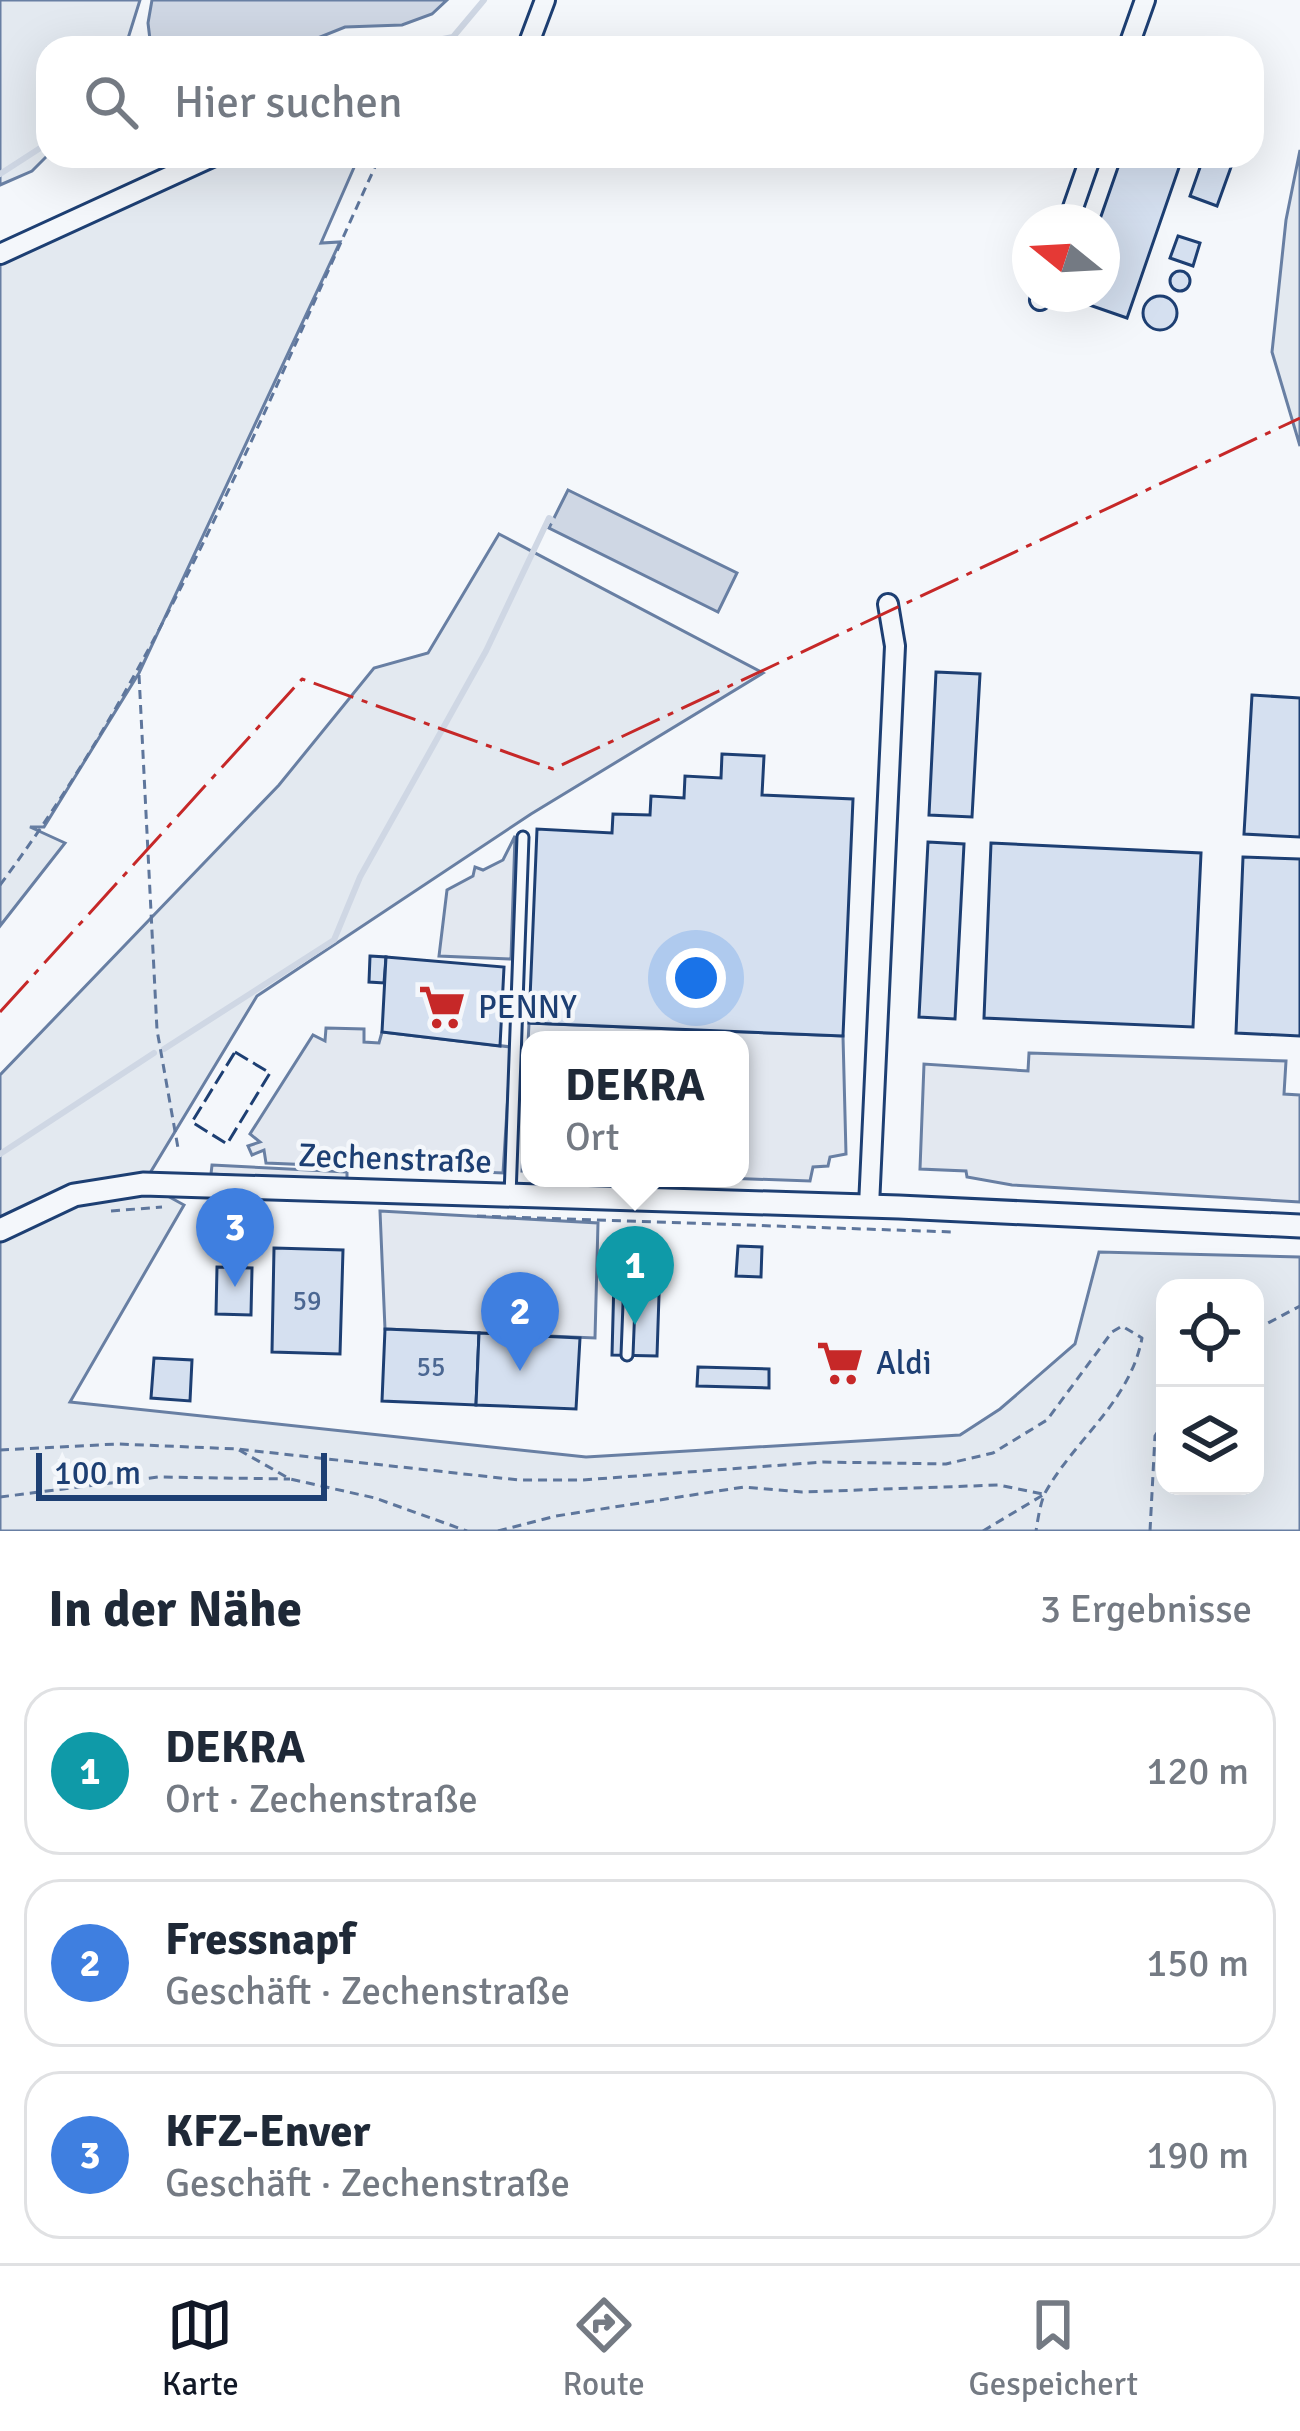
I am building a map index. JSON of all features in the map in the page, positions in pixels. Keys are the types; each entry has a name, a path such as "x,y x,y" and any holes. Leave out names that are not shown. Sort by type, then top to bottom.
{"street":[{"path":"532,36 545,0"},
{"path":"1132,36 1145,0"},
{"path":"0,254 188,168"},
{"path":"1073,204 1086,168"},
{"path":"869,1206 895,646 888,604"},
{"name":"Zechenstraße","path":"0,1230 74,1195 143,1184 869,1206 1300,1226"}],"lane":[{"path":"511,1196 523,837"},
{"path":"627,1355 629,1280"}],"path":[{"path":"0,885 44,827 139,674 374,168"},
{"path":"139,674 157,1030 178,1148"},
{"path":"106,1212 164,1207"},
{"path":"473,1216 960,1232"},
{"path":"1264,1325 1300,1306"},
{"path":"0,1450 117,1444 237,1449 519,1480 582,1480 823,1462 946,1464 993,1453 1047,1420 1112,1332 1122,1326 1134,1328 1142,1338 1126,1382 1045,1495 1036,1531"},
{"path":"1150,1531 1156,1434"},
{"path":"237,1449 290,1479"},
{"path":"0,1497 138,1478 290,1479 375,1498 467,1531"},
{"path":"499,1531 556,1516 744,1487 822,1492 999,1485 1045,1495"},
{"path":"983,1531 1045,1495"}],"shaded area":[{"path":"0,0 140,0 129,36 36,36 36,167 0,185"},
{"path":"152,0 447,0 432,14 402,25 345,27 323,36 150,36"},
{"path":"1300,150 1300,446 1272,352 1286,220"},
{"path":"209,168 354,168 321,243 340,242 139,673 44,827 30,827 65,843 0,926 0,264"},
{"path":"568,490 737,573 718,612 549,528"},
{"path":"499,534 763,673 531,814 257,996 144,1183 184,1205 70,1402 586,1457 960,1435 1000,1409 1075,1344 1099,1252 1300,1257 1300,1531 0,1531 0,1075 279,785 374,668 428,653"},
{"path":"515,836 511,959 439,956 447,890 473,876 475,867 483,870 503,860"},
{"path":"529,1023 722,1031 529,1031"},
{"path":"326,1028 364,1029 364,1042 379,1043 382,1032 511,1047 503,1173 266,1163 264,1150 252,1155 248,1146 260,1142 250,1134 313,1035 325,1041"},
{"path":"749,1032 843,1036 846,1154 830,1157 828,1166 813,1167 810,1181 749,1179"},
{"path":"1029,1053 1286,1061 1284,1094 1300,1095 1300,1202 1012,1185 967,1177 966,1171 920,1169 924,1064 1028,1071"},
{"path":"212,1165 347,1172 347,1182 211,1174"},
{"path":"380,1211 598,1223 595,1338 385,1329"}],"building":[{"path":"1118,168 1179,168 1127,318 1110,312 1120,312 1120,204 1105,204"},
{"path":"1200,168 1231,168 1217,206 1190,196"},
{"path":"1178,236 1200,243 1193,266 1170,258"},
{"path":"1180,271 1190,281 1180,291 1170,281"},
{"path":"1160,296 1172,301 1177,313 1172,325 1160,330 1148,325 1143,313 1148,301"},
{"path":"936,672 980,674 972,817 929,815"},
{"path":"1252,695 1300,698 1300,837 1244,834"},
{"path":"722,754 764,756 762,795 853,799 843,1036 529,1023 537,829 612,833 613,814 650,815 651,796 684,798 685,776 721,778"},
{"path":"928,842 964,844 955,1019 919,1017"},
{"path":"991,843 1201,853 1193,1027 984,1018"},
{"path":"1243,857 1300,859 1300,1036 1236,1033"},
{"path":"370,956 386,957 384,983 369,982"},
{"name":"PENNY","path":"386,957 504,967 500,1046 382,1032"},
{"path":"738,1246 762,1247 761,1277 736,1276"},
{"path":"274,1248 343,1250 340,1354 272,1352"},
{"path":"217,1267 252,1268 251,1315 216,1314"},
{"path":"614,1279 631,1279 630,1295 659,1295 657,1356 612,1355"},
{"path":"385,1329 479,1333 476,1405 382,1401"},
{"path":"479,1333 580,1338 576,1409 476,1405"},
{"path":"154,1358 192,1360 190,1401 151,1398"},
{"path":"698,1367 769,1369 769,1388 697,1386"}],"waterway":[{"path":"454,36 484,0"},
{"path":"0,174 36,151"},
{"path":"164,1049 334,940 360,877 486,651 549,518 553,521"},
{"path":"0,1154 154,1053"}],"fence":[{"path":"235,1052 270,1073 227,1144 192,1122 235,1052"}],"power":[{"path":"0,1012 302,679 553,769 1300,418"}],"place":[{"name":"PENNY","path":"442,1007"},
{"name":"KFZ-Enver","path":"235,1287"},
{"name":"DEKRA","path":"635,1325"},
{"name":"Aldi","path":"840,1363"},
{"name":"Fressnapf","path":"520,1371"}]}
